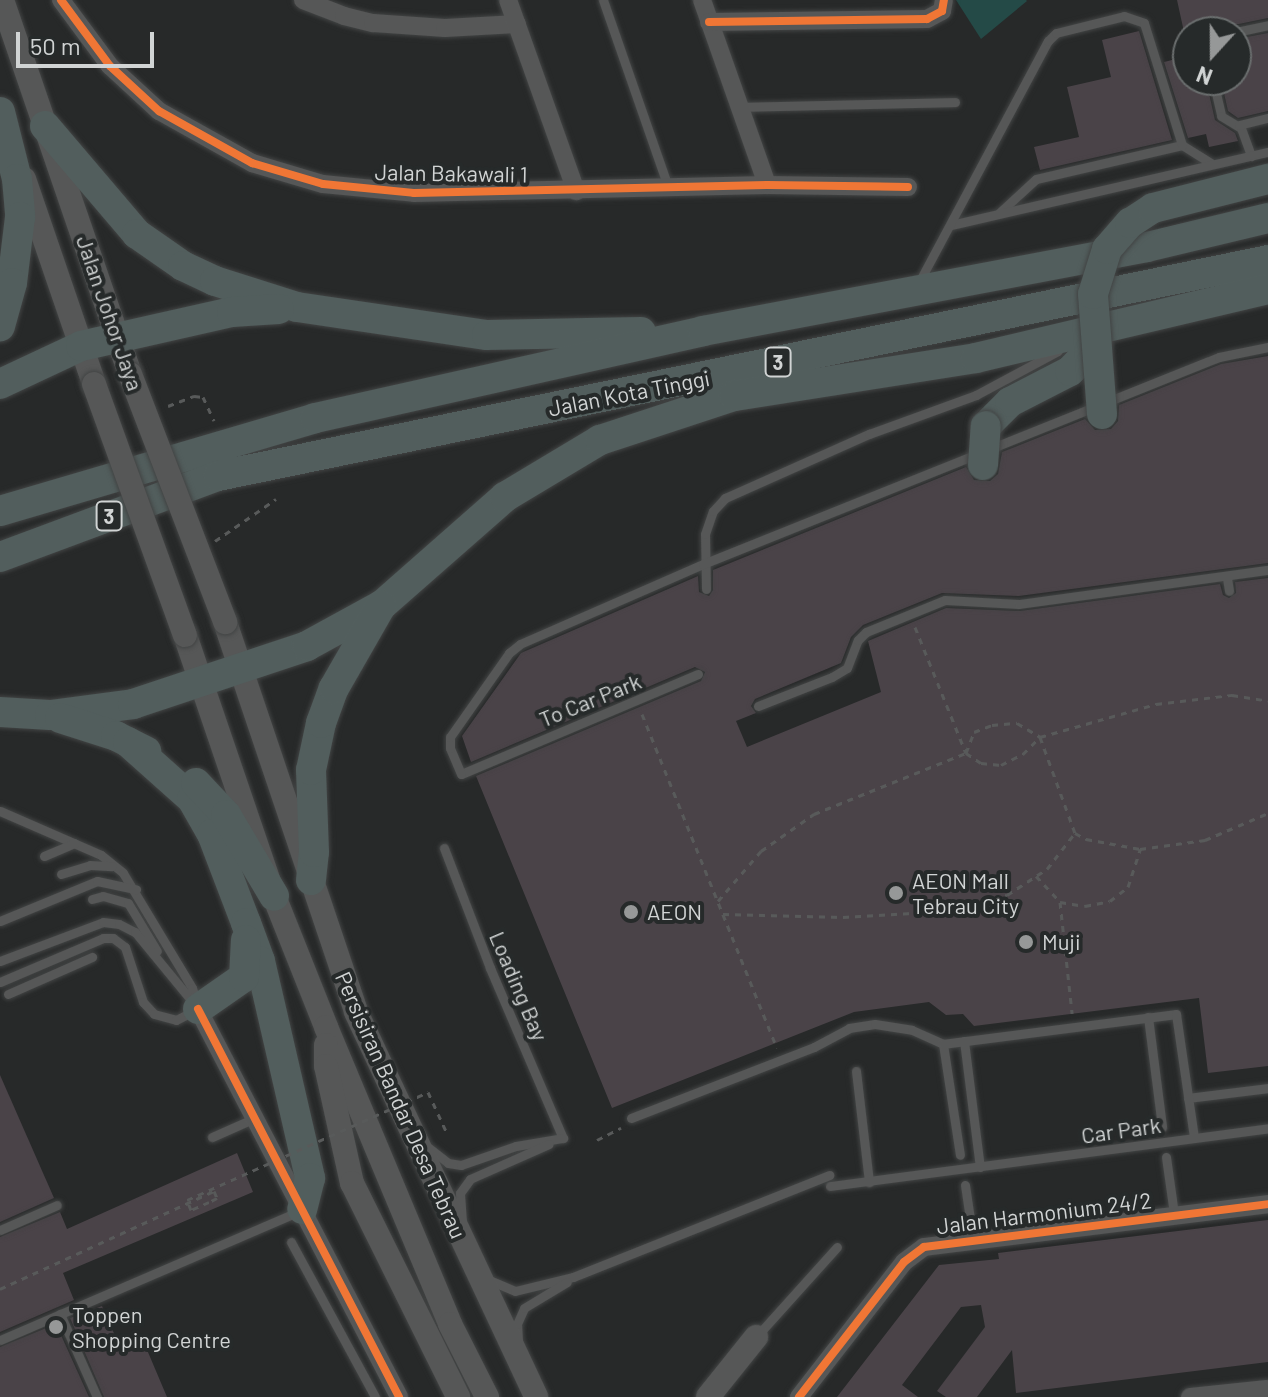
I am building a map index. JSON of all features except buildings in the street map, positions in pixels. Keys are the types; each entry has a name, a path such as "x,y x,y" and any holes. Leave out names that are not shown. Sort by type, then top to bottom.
{"highway":[{"path":"0,110 17,179 20,217 12,283 0,326"},
{"path":"45,126 137,234 156,249 215,281 297,307 487,335 703,331"},
{"path":"1102,414 1093,294 1107,249 1130,223 1164,204 1259,167"},
{"name":"Jalan Kota Tinggi","path":"0,511 315,418 703,331 1147,247 1268,218"},
{"name":"Jalan Kota Tinggi","path":"0,557 218,476 1268,260"},
{"path":"910,366 974,342 1099,310 1143,288"},
{"path":"0,712 50,715 133,704 307,646 382,605 505,497 600,440 734,396 1098,337 1268,289"},
{"path":"0,384 81,346 118,336 232,312 297,307"},
{"path":"983,465 986,426 996,412 1070,371 1098,337"},
{"path":"311,880 314,852 311,770 321,723 334,688 382,605"},
{"path":"50,715 128,742 175,766 207,792 226,815 274,896"},
{"path":"128,742 192,799 212,834 246,923 260,961 310,1178 302,1209"},
{"path":"198,1009 244,977 246,923"}],"main road":[{"name":"Jalan Johor Jaya","path":"2,0 130,374 225,622"},
{"name":"Jalan Johor Jaya","path":"0,110 94,384 185,635"},
{"name":"Persisiran Bandar Desa Tebrau","path":"225,622 356,1012 536,1397"},
{"name":"Persisiran Bandar Desa Tebrau","path":"185,635 274,896 450,1324 487,1397"},
{"path":"326,1027 326,1066 352,1183 458,1397"},
{"path":"708,1397 756,1337"}],"street":[{"name":"Jalan Bakawali 1","path":"61,0 110,66 147,101 187,129 252,163 323,184 414,193 669,190 767,185 908,187"},
{"path":"303,0 373,23 445,28 517,24"},
{"path":"508,0 576,191"},
{"path":"702,0 767,185"},
{"path":"709,22 927,19 943,6"},
{"path":"198,1009 399,1397"},
{"name":"Jalan Harmonium 24/2","path":"799,1397 908,1257 924,1247 1268,1204"},
{"path":"1190,1397 1268,1389"}],"lane":[{"path":"603,0 669,190"},
{"path":"915,291 1048,41 1060,31 1124,16 1138,18 1144,23 1182,145 1213,164"},
{"path":"1217,96 1221,116 1239,125 1259,167"},
{"path":"740,107 955,102"},
{"path":"1239,125 1268,118"},
{"path":"997,215 1036,179 1182,145"},
{"path":"1259,167 1268,152"},
{"path":"951,225 1213,164 1259,167"},
{"path":"706,589 704,546 713,511 735,492 869,434 976,395 1098,337"},
{"path":"703,564 1219,357 1268,347"},
{"name":"To Car Park","path":"698,674 461,774 450,748 450,737 509,653 520,644 703,564"},
{"path":"758,706 832,677 847,668 858,640 866,632 945,600 1019,604 1268,570"},
{"path":"1227,578 1229,591"},
{"path":"0,811 74,843 117,867 136,889 192,988 198,1009"},
{"path":"44,856 74,843"},
{"name":"Loading Bay","path":"444,848 490,968 563,1138"},
{"path":"61,874 90,865 117,867"},
{"path":"0,921 97,881 136,889"},
{"path":"92,899 103,896 128,903 177,985"},
{"path":"0,961 103,922 119,924 135,932 198,1009"},
{"path":"0,982 103,938 113,938 125,947 143,1002 154,1014 176,1020 198,1009"},
{"path":"8,994 92,957"},
{"path":"631,1118 782,1059 849,1028 875,1024 912,1030 943,1044 1176,1014 1194,1138"},
{"path":"1148,1017 1162,1127"},
{"path":"964,1041 980,1167"},
{"path":"943,1044 960,1155"},
{"path":"856,1071 869,1182"},
{"path":"1188,1098 1268,1088"},
{"path":"212,1137 255,1118"},
{"path":"405,1120 437,1157 461,1165 516,1146 563,1138"},
{"name":"Car Park","path":"830,1186 1268,1128"},
{"path":"563,1138 468,1180 460,1193 467,1255 490,1282 506,1290 523,1290 573,1277 829,1175"},
{"path":"1166,1157 1174,1214"},
{"path":"965,1185 973,1239"},
{"path":"0,1230 57,1205"},
{"path":"0,1340 302,1209"},
{"path":"291,1242 375,1397"},
{"path":"756,1337 837,1247"},
{"path":"518,1363 517,1324 524,1308 573,1277"},
{"path":"60,1314 97,1397"}],"path":[{"path":"168,406 194,396 203,397 215,424"},
{"path":"211,543 276,499"},
{"path":"909,614 966,753 981,763 1001,765 1023,754 1040,737 1156,704 1232,695 1268,701"},
{"path":"637,700 782,1059"},
{"path":"718,901 761,851 814,814 966,753 974,732 992,725 1017,723 1040,737 1075,833 1086,839 1140,849 1205,840 1268,813"},
{"path":"723,914 843,917 947,911 1007,895 1047,869 1075,833"},
{"path":"1060,902 1085,906 1110,901 1128,887 1140,849"},
{"path":"1036,876 1060,902 1072,1014"},
{"path":"0,1289 214,1191 217,1198 209,1202 191,1210 187,1200 428,1092 446,1131"},
{"path":"597,1140 622,1130 618,1122"}],"shaded area":[{"path":"956,0 1026,0 1027,1 981,39"}],"cycle path":[{"path":"61,0 110,66 159,111 252,163 323,184 414,193 767,185 908,187"},
{"path":"709,22 927,19 942,11 944,0"},
{"path":"198,1009 399,1397"},
{"path":"799,1397 904,1262 924,1247 1268,1204"}],"place":[{"name":"AEON Mall Tebrau City","path":"896,893"},
{"name":"AEON","path":"631,912"},
{"name":"Muji","path":"1026,942"},
{"name":"Toppen Shopping Centre","path":"56,1327"}]}
